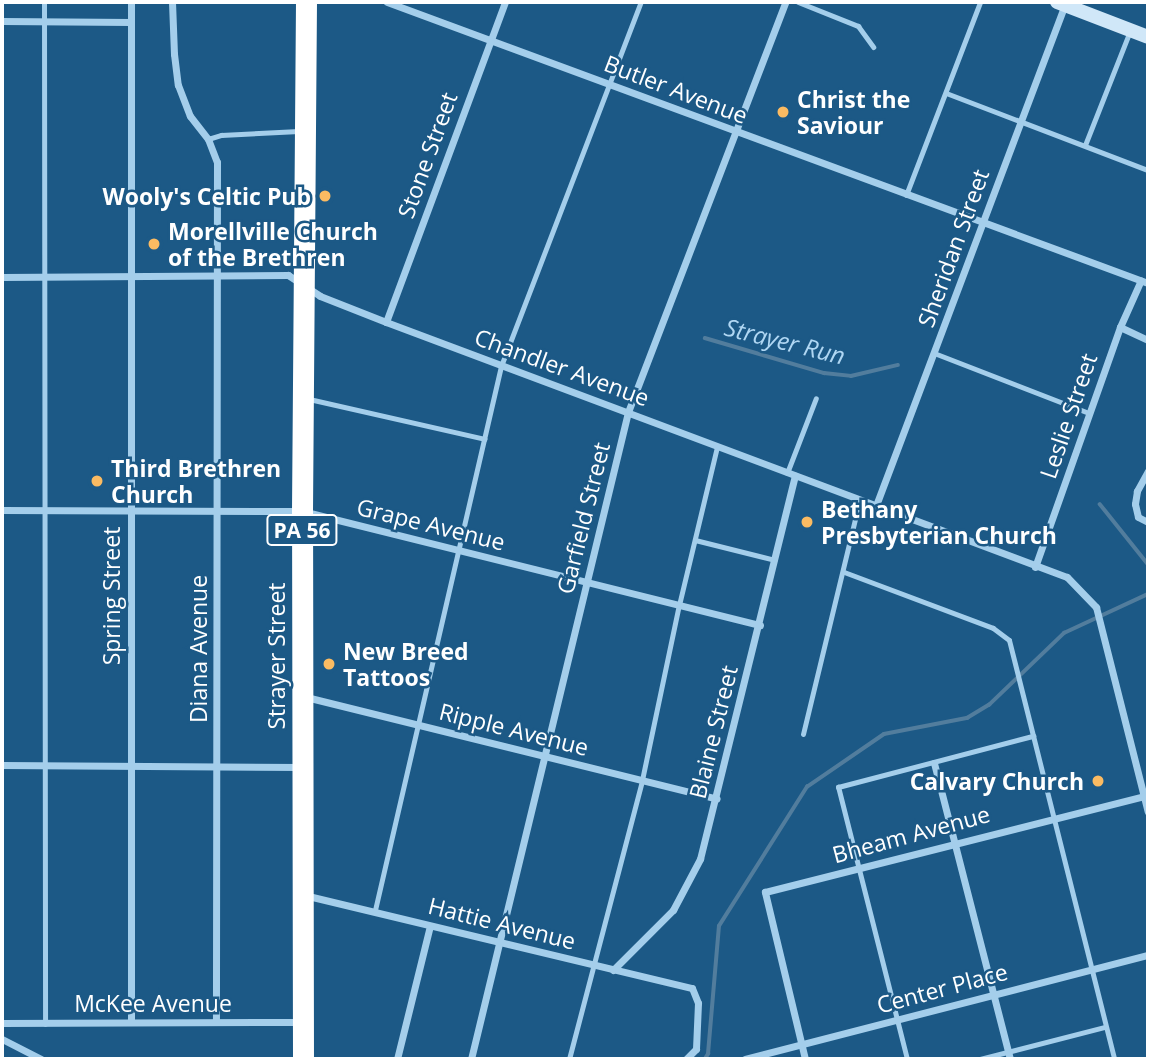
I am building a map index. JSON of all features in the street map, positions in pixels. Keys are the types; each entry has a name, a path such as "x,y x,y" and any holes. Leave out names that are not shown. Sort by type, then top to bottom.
{"highway":[{"name":"Strayer Street","path":"303,1059 302,511 306,2"}],"street":[{"name":"Spring Street","path":"131,2 131,1022"},
{"path":"172,2 178,85 190,116 208,139"},
{"name":"Butler Avenue","path":"387,2 1144,281"},
{"name":"Stone Street","path":"386,322 505,2"},
{"name":"Garfield Street","path":"471,1059 628,412 785,2"},
{"path":"1092,2 1104,20"},
{"path":"1062,3 1148,37"},
{"name":"Sheridan Street","path":"875,508 984,224 1062,3"},
{"path":"2,21 131,22"},
{"name":"Diana Avenue","path":"208,139 217,162 216,1022"},
{"name":"Chandler Avenue","path":"2,277 288,275 320,296 386,322 1067,578 1097,607 1146,795"},
{"name":"Leslie Street","path":"1035,567 1119,327 1144,281"},
{"path":"1119,327 1148,340"},
{"path":"1148,471 1137,491 1135,504 1138,517 1148,522"},
{"name":"Blaine Street","path":"613,970 673,910 700,859 760,625 791,475"},
{"name":"Grape Avenue","path":"2,510 302,511 458,552 760,625"},
{"name":"Ripple Avenue","path":"302,696 717,799"},
{"path":"934,763 1009,1056"},
{"path":"2,765 302,767"},
{"path":"1146,795 1148,812"},
{"name":"Bheam Avenue","path":"801,1044 765,892 1146,795"},
{"name":"Hattie Avenue","path":"303,895 375,910 430,926 692,988 698,1003 696,1049 686,1059"},
{"path":"397,1059 430,926"},
{"name":"Center Place","path":"745,1059 1148,955"},
{"name":"McKee Avenue","path":"2,1023 304,1022"},
{"path":"2,1039 41,1059"},
{"path":"801,1044 805,1059"}],"lane":[{"path":"44,2 45,1024"},
{"path":"375,910 501,366 641,2"},
{"path":"798,2 858,26 873,47"},
{"path":"906,195 980,2"},
{"path":"1084,145 1130,30"},
{"path":"946,93 1148,170"},
{"path":"208,139 221,135 306,130"},
{"path":"934,353 1089,413"},
{"path":"303,397 485,439"},
{"path":"791,475 816,398"},
{"path":"569,1059 642,780 679,604 718,447"},
{"path":"803,734 859,502"},
{"path":"695,541 775,560"},
{"path":"844,572 1005,634 1094,970 1114,1059"},
{"path":"907,1059 838,787 1033,736"},
{"path":"980,1059 1009,1056 1105,1027"}],"waterway":[{"name":"Strayer Run","path":"705,338 824,373 851,376 898,365"},
{"name":"Strayer Run","path":"1100,504 1148,564"},
{"path":"705,1059 708,1054 719,926 807,787 884,734 967,718 989,705 1064,633 1148,594"}],"place":[{"name":"Christ the Saviour","path":"783,112"},
{"name":"Wooly's Celtic Pub","path":"325,196"},
{"name":"Morellville Church of the Brethren","path":"154,244"},
{"name":"Third Brethren Church","path":"97,481"},
{"name":"Bethany Presbyterian Church","path":"807,522"},
{"name":"New Breed Tattoos","path":"329,664"},
{"name":"Calvary Church","path":"1098,781"}]}
